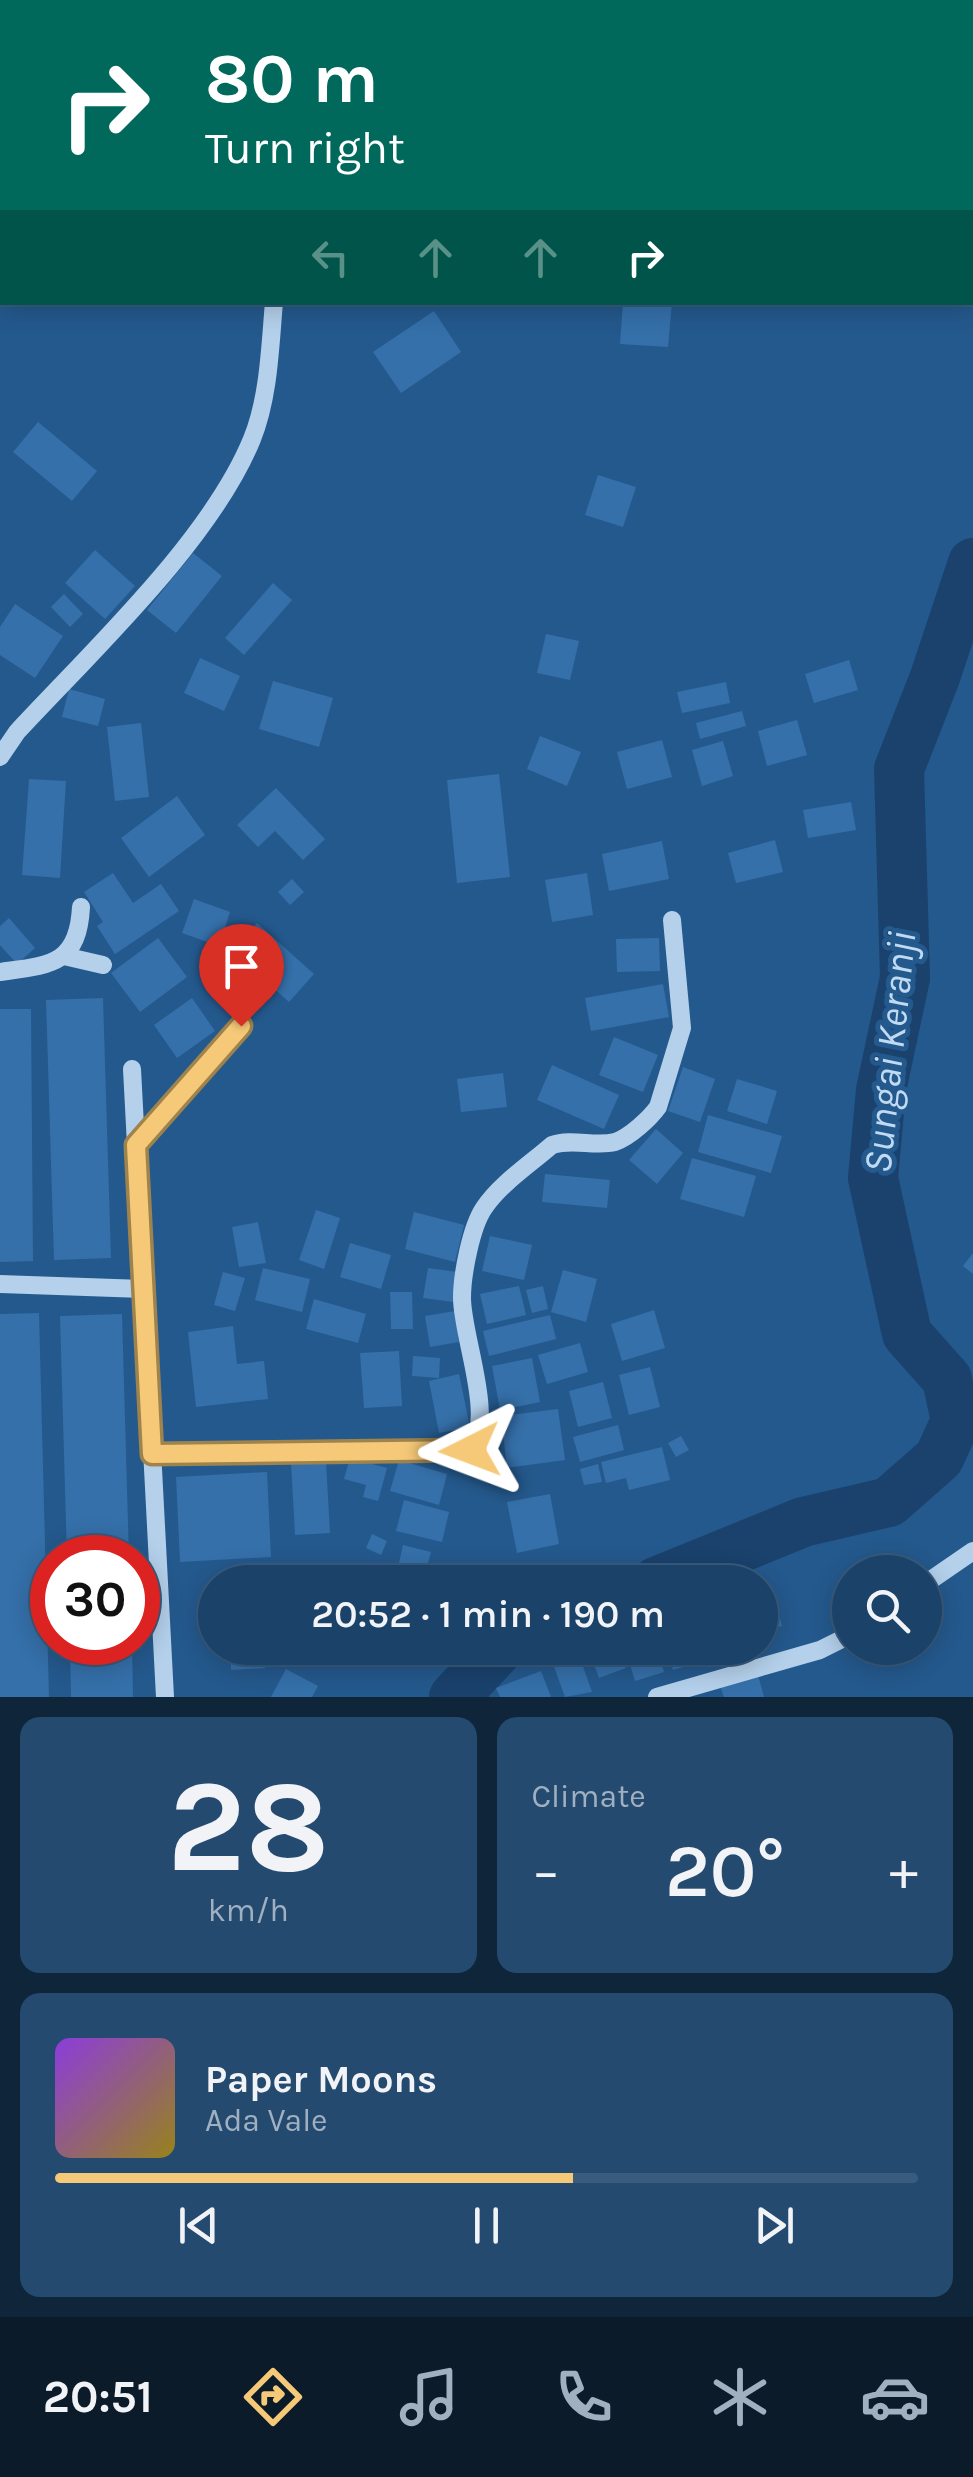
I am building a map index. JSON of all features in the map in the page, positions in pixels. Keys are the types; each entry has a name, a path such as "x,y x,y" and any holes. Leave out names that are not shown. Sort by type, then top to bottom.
{"street":[{"path":"0,758 17,732 142,595 222,497 252,440 260,412 274,305"},
{"path":"64,956 80,932 81,907"},
{"path":"152,1454 470,1450 481,1422 462,1298 472,1236 482,1211 494,1196 552,1145 616,1142 651,1117 658,1106 682,1028 672,920"},
{"path":"0,972 38,966 64,956 103,965"},
{"path":"136,1145 241,1026"},
{"path":"132,1070 165,1697"},
{"path":"0,1284 143,1289"},
{"path":"942,1572 973,1551"},
{"path":"657,1697 832,1644"}],"building":[{"path":"623,305 672,305 668,347 620,344"},
{"path":"434,311 461,352 401,393 373,352"},
{"path":"38,422 97,471 72,501 13,452"},
{"path":"598,475 636,487 623,527 585,515"},
{"path":"95,550 135,586 105,619 65,583"},
{"path":"193,553 222,576 176,633 147,610"},
{"path":"273,583 292,600 244,655 225,638"},
{"path":"64,594 83,614 70,627 51,607"},
{"path":"15,604 63,636 35,678 0,655 0,627"},
{"path":"546,634 579,641 570,680 537,673"},
{"path":"200,658 240,676 224,711 184,693"},
{"path":"849,660 858,690 814,703 805,674"},
{"path":"273,681 333,698 319,747 259,729"},
{"path":"726,682 730,703 682,713 677,692"},
{"path":"69,689 105,699 98,726 62,717"},
{"path":"742,711 746,726 700,739 696,723"},
{"path":"797,720 807,755 767,766 758,731"},
{"path":"141,723 149,797 115,801 107,727"},
{"path":"540,736 581,752 567,786 527,769"},
{"path":"662,740 672,777 627,789 617,752"},
{"path":"723,741 733,776 702,786 692,750"},
{"path":"499,774 510,877 457,883 447,780"},
{"path":"29,779 66,781 60,878 22,875"},
{"path":"276,788 325,839 303,860 275,831 258,847 237,825"},
{"path":"177,796 205,835 149,877 121,838"},
{"path":"851,802 856,830 808,838 803,810"},
{"path":"775,840 783,872 736,883 728,853"},
{"path":"662,841 669,879 609,891 602,854"},
{"path":"113,873 133,903 161,884 179,911 115,954 97,926 103,922 84,892"},
{"path":"587,873 593,915 552,922 545,880"},
{"path":"292,879 304,892 290,905 278,892"},
{"path":"194,899 230,912 219,946 182,933"},
{"path":"9,918 35,948 17,964 0,945 0,926"},
{"path":"257,923 314,974 289,1002 232,951"},
{"path":"158,938 187,977 140,1012 111,973"},
{"path":"659,938 660,971 617,972 616,939"},
{"path":"232,970 255,993 240,1008 217,985"},
{"path":"663,984 669,1017 591,1031 585,998"},
{"path":"103,998 111,1258 54,1260 46,1000"},
{"path":"192,998 215,1031 177,1058 154,1025"},
{"path":"0,1009 31,1009 33,1261 0,1262"},
{"path":"614,1037 658,1055 643,1092 599,1075"},
{"path":"552,1065 619,1095 604,1129 537,1100"},
{"path":"683,1067 715,1079 700,1122 668,1111"},
{"path":"503,1073 507,1107 461,1112 457,1079"},
{"path":"737,1079 777,1091 767,1124 727,1111"},
{"path":"708,1115 782,1136 771,1173 698,1152"},
{"path":"656,1129 683,1153 657,1184 629,1160"},
{"path":"692,1158 756,1176 744,1217 680,1199"},
{"path":"545,1174 610,1180 607,1208 542,1202"},
{"path":"316,1210 340,1218 324,1269 299,1260"},
{"path":"414,1212 464,1225 455,1262 405,1249"},
{"path":"258,1222 266,1263 239,1267 232,1227"},
{"path":"490,1236 532,1245 524,1280 482,1271"},
{"path":"350,1243 391,1255 381,1289 340,1277"},
{"path":"973,1253 973,1274 963,1266"},
{"path":"263,1268 310,1279 302,1312 255,1300"},
{"path":"428,1268 458,1272 453,1302 423,1298"},
{"path":"563,1270 597,1279 586,1322 551,1312"},
{"path":"223,1272 245,1278 235,1311 214,1305"},
{"path":"519,1286 526,1315 487,1324 480,1294"},
{"path":"543,1286 548,1309 532,1313 526,1290"},
{"path":"390,1292 412,1292 413,1329 391,1329"},
{"path":"314,1299 366,1314 358,1343 306,1329"},
{"path":"654,1310 665,1348 622,1361 611,1324"},
{"path":"455,1311 459,1342 430,1347 425,1316"},
{"path":"39,1313 45,1535 30,1535 30,1665 48,1665 49,1697 0,1697 0,1314"},
{"path":"122,1314 128,1535 66,1535 60,1316"},
{"path":"550,1315 556,1339 489,1356 483,1331"},
{"path":"233,1326 237,1364 264,1361 268,1399 196,1407 188,1332"},
{"path":"580,1343 588,1372 547,1384 538,1355"},
{"path":"399,1351 402,1406 364,1408 360,1353"},
{"path":"413,1356 440,1358 439,1378 412,1376"},
{"path":"532,1358 540,1402 500,1410 492,1366"},
{"path":"650,1367 660,1407 629,1415 619,1375"},
{"path":"459,1374 470,1427 439,1433 429,1381"},
{"path":"603,1382 612,1418 578,1427 569,1391"},
{"path":"558,1409 565,1460 507,1468 501,1416"},
{"path":"618,1425 624,1450 580,1462 573,1437"},
{"path":"681,1436 689,1450 676,1457 668,1443"},
{"path":"662,1447 670,1480 629,1490 626,1478 606,1483 601,1462"},
{"path":"350,1458 387,1468 378,1501 363,1497 366,1485 344,1479"},
{"path":"399,1460 447,1474 439,1505 390,1491"},
{"path":"326,1462 330,1533 295,1535 291,1463"},
{"path":"598,1464 602,1482 584,1485 580,1469"},
{"path":"267,1472 271,1557 180,1562 176,1477"},
{"path":"550,1494 559,1544 517,1553 507,1502"},
{"path":"404,1500 449,1512 442,1542 396,1531"},
{"path":"372,1534 387,1541 381,1555 366,1548"},
{"path":"403,1545 431,1552 427,1565 399,1563"},
{"path":"70,1665 132,1665 133,1697 71,1697"},
{"path":"231,1665 265,1665 265,1668 231,1670"},
{"path":"553,1665 583,1665 592,1692 565,1697"},
{"path":"594,1665 625,1665 626,1668 599,1678"},
{"path":"630,1665 662,1665 664,1672 635,1681"},
{"path":"286,1669 318,1686 312,1697 271,1697"},
{"path":"541,1671 551,1697 500,1697 496,1688"},
{"path":"758,1675 764,1697 724,1697 720,1686"}],"waterway":[{"name":"Sungai Keranji","path":"698,1565 803,1522 889,1502 939,1458 956,1421 947,1379 907,1334 873,1178 881,1090 905,978 899,769 973,563"},
{"name":"Sungai Keranji","path":"454,1697 484,1665"}],"route":[{"path":"241,1026 136,1145 152,1454 470,1450"}]}
